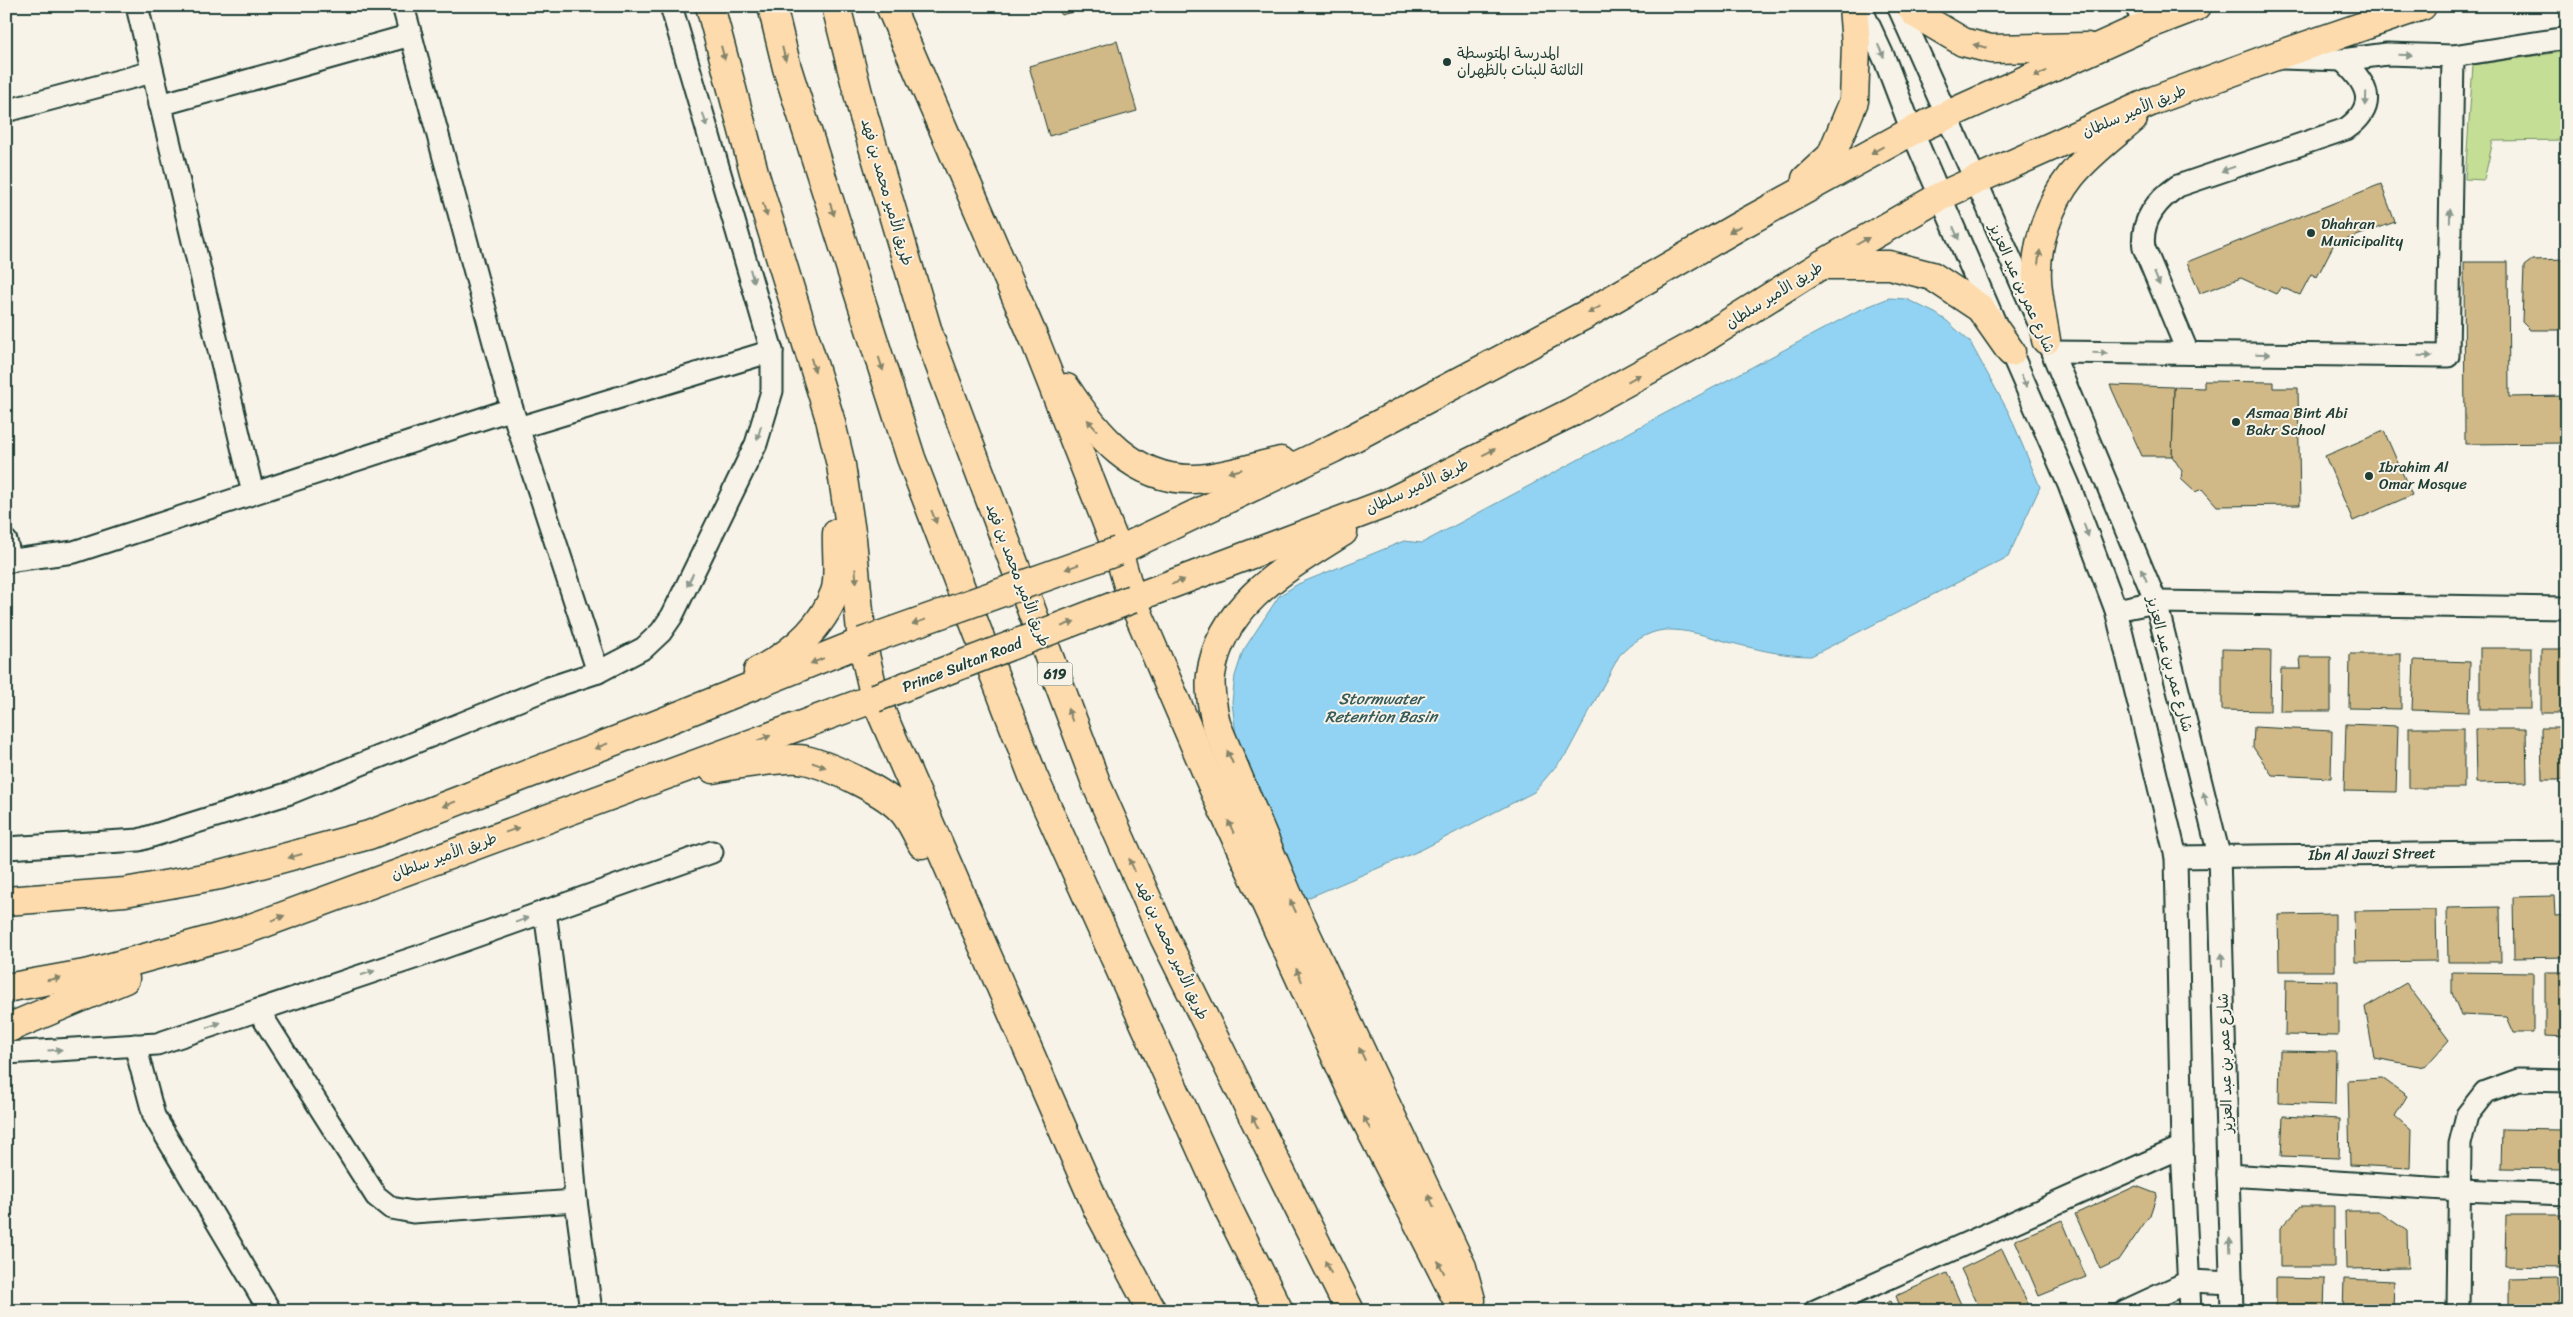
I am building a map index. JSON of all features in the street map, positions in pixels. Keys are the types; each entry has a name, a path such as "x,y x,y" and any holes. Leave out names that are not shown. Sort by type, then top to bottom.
{"main road":[{"path":"710,6 754,172 830,420 841,464 852,539 862,642 875,698 1098,1210 1152,1311"},
{"path":"772,6 787,68 911,458 1033,776 1229,1211 1278,1311"},
{"name":"طريق الأمير محمد بن فهد","path":"836,6 863,113 930,339 1098,788 1164,937 1350,1311"},
{"path":"890,6 1036,343 1118,550 1132,599 1218,798 1360,1109 1463,1311"},
{"path":"1779,206 1831,156 1854,101 1856,45 1853,6"},
{"path":"1910,6 1916,14 1963,42 1991,48 2099,47"},
{"path":"6,901 125,892 236,871 369,835 638,732 862,642 1118,550 1334,448 1585,315 1912,131 2099,47 2140,16 2197,6"},
{"name":"طريق الأمير سلطان","path":"1132,599 1390,502 1570,413 1689,348 1821,265 1940,196 2155,100 2422,6"},
{"path":"2049,346 2037,280 2038,257 2043,234 2058,197 2071,176 2089,157 2155,100"},
{"path":"1821,265 1889,265 1932,276 1980,308 2011,352"},
{"path":"1036,343 1085,417 1109,444 1139,467 1161,475 1196,479 1334,448"},
{"path":"638,732 779,660 818,625 836,590 841,464"},
{"path":"1390,502 1270,578 1232,620 1218,648 1210,676 1211,700 1216,724 1287,893 1462,1267 1474,1311"},
{"name":"Prince Sultan Road","path":"875,698 1132,599"},
{"name":"طريق الأمير سلطان","path":"6,988 90,973 242,931 875,698"},
{"path":"617,792 739,765 803,759 842,773 869,786 904,813 991,962"},
{"path":"6,890 125,892"},
{"path":"6,1029 242,931"}],"street":[{"path":"136,6 253,493"},
{"path":"403,6 515,418 598,672"},
{"path":"6,848 139,840 290,793 550,688 598,672 644,648 660,632 672,616 756,444 772,391 772,351 751,273 671,6"},
{"path":"1860,6 1885,60 1912,131 1998,332 2011,352 2069,485 2116,610 2176,857 2182,1147 2190,1311"},
{"name":"شارع عمر بن عبد العزيز","path":"1898,6 1974,181 2049,346 2156,602 2219,855 2232,1311"},
{"path":"160,105 411,35"},
{"path":"2270,58 2342,60 2387,54 2453,56 2567,38"},
{"path":"2049,346 2188,353 2448,356 2453,56"},
{"path":"2188,353 2144,248 2142,236 2147,219 2167,193 2178,186 2346,129 2358,120 2366,108 2367,91 2358,75 2342,60"},
{"path":"6,111 152,72"},
{"path":"8,554 74,552 253,493 515,418 772,351"},
{"path":"2116,610 2156,602 2567,608"},
{"path":"6,1053 157,1044 712,852"},
{"name":"Ibn Al Jawzi Street","path":"2176,857 2567,852"},
{"path":"545,911 565,1065 576,1202 591,1311"},
{"path":"258,1010 376,1196 391,1208 413,1212 576,1202"},
{"path":"135,1045 154,1116 270,1311"},
{"path":"2458,1311 2460,1144 2467,1115 2486,1092 2518,1080 2567,1080"},
{"path":"1815,1311 2182,1147"},
{"path":"2228,1175 2460,1190 2567,1194"},
{"path":"1098,1210 1141,1311"},
{"path":"2125,1311 2190,1281 2232,1283"}],"green space":[{"path":"2567,51 2567,140 2493,141 2484,180 2465,179 2473,65"}],"water":[{"name":"Stormwater Retention Basin","path":"1889,298 1906,299 1935,313 1970,342 2009,413 2040,487 2008,557 1811,656 1769,652 1696,633 1680,631 1657,631 1645,636 1619,656 1567,753 1534,792 1421,850 1305,899 1238,753 1232,702 1235,676 1243,651 1279,596 1298,584 1404,541 1422,543 1857,311"}],"building":[{"path":"1059,6 1095,6 1061,15"},
{"path":"1117,41 1137,111 1049,136 1029,66"},
{"name":"Dhahran Municipality","path":"2381,184 2395,222 2334,244 2317,277 2311,274 2300,295 2281,287 2276,294 2241,278 2200,293 2187,262"},
{"path":"2567,259 2567,330 2530,330 2522,322 2524,266 2532,260"},
{"path":"2464,262 2508,262 2509,397 2567,396 2567,443 2465,444"},
{"name":"Asmaa Bint Abi Bakr School","path":"2204,381 2273,382 2273,388 2298,388 2300,505 2217,506 2202,489 2195,492 2181,479 2182,471 2172,456 2174,387 2204,388"},
{"path":"2110,385 2174,387 2172,456 2142,456"},
{"name":"Ibrahim Al Omar Mosque","path":"2384,431 2412,495 2353,521 2325,456"},
{"path":"2480,648 2531,648 2531,709 2480,709"},
{"path":"2222,649 2271,650 2270,711 2222,710"},
{"path":"2541,649 2567,649 2567,713 2541,713"},
{"path":"2350,654 2401,654 2401,709 2349,708"},
{"path":"2300,657 2331,657 2331,711 2280,711 2281,669 2301,669"},
{"path":"2414,660 2470,662 2469,712 2412,710"},
{"path":"2346,724 2398,726 2396,792 2344,791"},
{"path":"2254,727 2332,731 2331,778 2272,775 2253,747"},
{"path":"2409,728 2464,728 2464,788 2409,788"},
{"path":"2541,728 2567,728 2567,780 2542,780"},
{"path":"2475,729 2526,729 2527,782 2476,783"},
{"path":"2554,896 2555,916 2566,915 2567,957 2514,958 2513,897"},
{"path":"2500,907 2501,962 2448,962 2447,908"},
{"path":"2436,910 2437,961 2355,962 2354,911"},
{"path":"2335,914 2335,971 2279,971 2278,915"},
{"path":"2452,972 2533,973 2533,1033 2514,1033 2507,1017 2461,1015 2452,993"},
{"path":"2545,972 2567,972 2567,1037 2545,1036"},
{"path":"2286,980 2338,981 2338,1036 2285,1035"},
{"path":"2406,983 2449,1040 2425,1067 2374,1058 2365,1007"},
{"path":"2280,1051 2336,1052 2335,1105 2279,1103"},
{"path":"2382,1078 2407,1096 2395,1116 2411,1130 2410,1168 2350,1165 2348,1080"},
{"path":"2283,1116 2340,1119 2339,1158 2281,1156"},
{"path":"2502,1129 2563,1130 2562,1169 2501,1168"},
{"path":"2136,1186 2157,1194 2150,1215 2119,1260 2100,1269 2075,1214"},
{"path":"2301,1206 2334,1206 2334,1267 2280,1267 2280,1228"},
{"path":"2345,1211 2378,1211 2407,1231 2408,1268 2346,1269"},
{"path":"2506,1215 2566,1215 2565,1267 2505,1266"},
{"path":"2062,1220 2086,1277 2039,1296 2015,1240"},
{"path":"2002,1249 2030,1308 2023,1311 1981,1311 1961,1269"},
{"path":"1947,1273 1964,1311 1902,1311 1896,1296"},
{"path":"2557,1277 2558,1311 2509,1311 2509,1278"},
{"path":"2276,1278 2325,1279 2324,1311 2276,1311"},
{"path":"2344,1279 2394,1281 2393,1311 2343,1311"},
{"path":"1890,1301 1894,1311 1870,1311"}],"place":[{"name":"المدرسة المتوسطة الثالثة للبنات بالظهران","path":"1447,62"},
{"name":"Dhahran Municipality","path":"2311,233"},
{"name":"Asmaa Bint Abi Bakr School","path":"2236,422"},
{"name":"Ibrahim Al Omar Mosque","path":"2369,476"}]}
